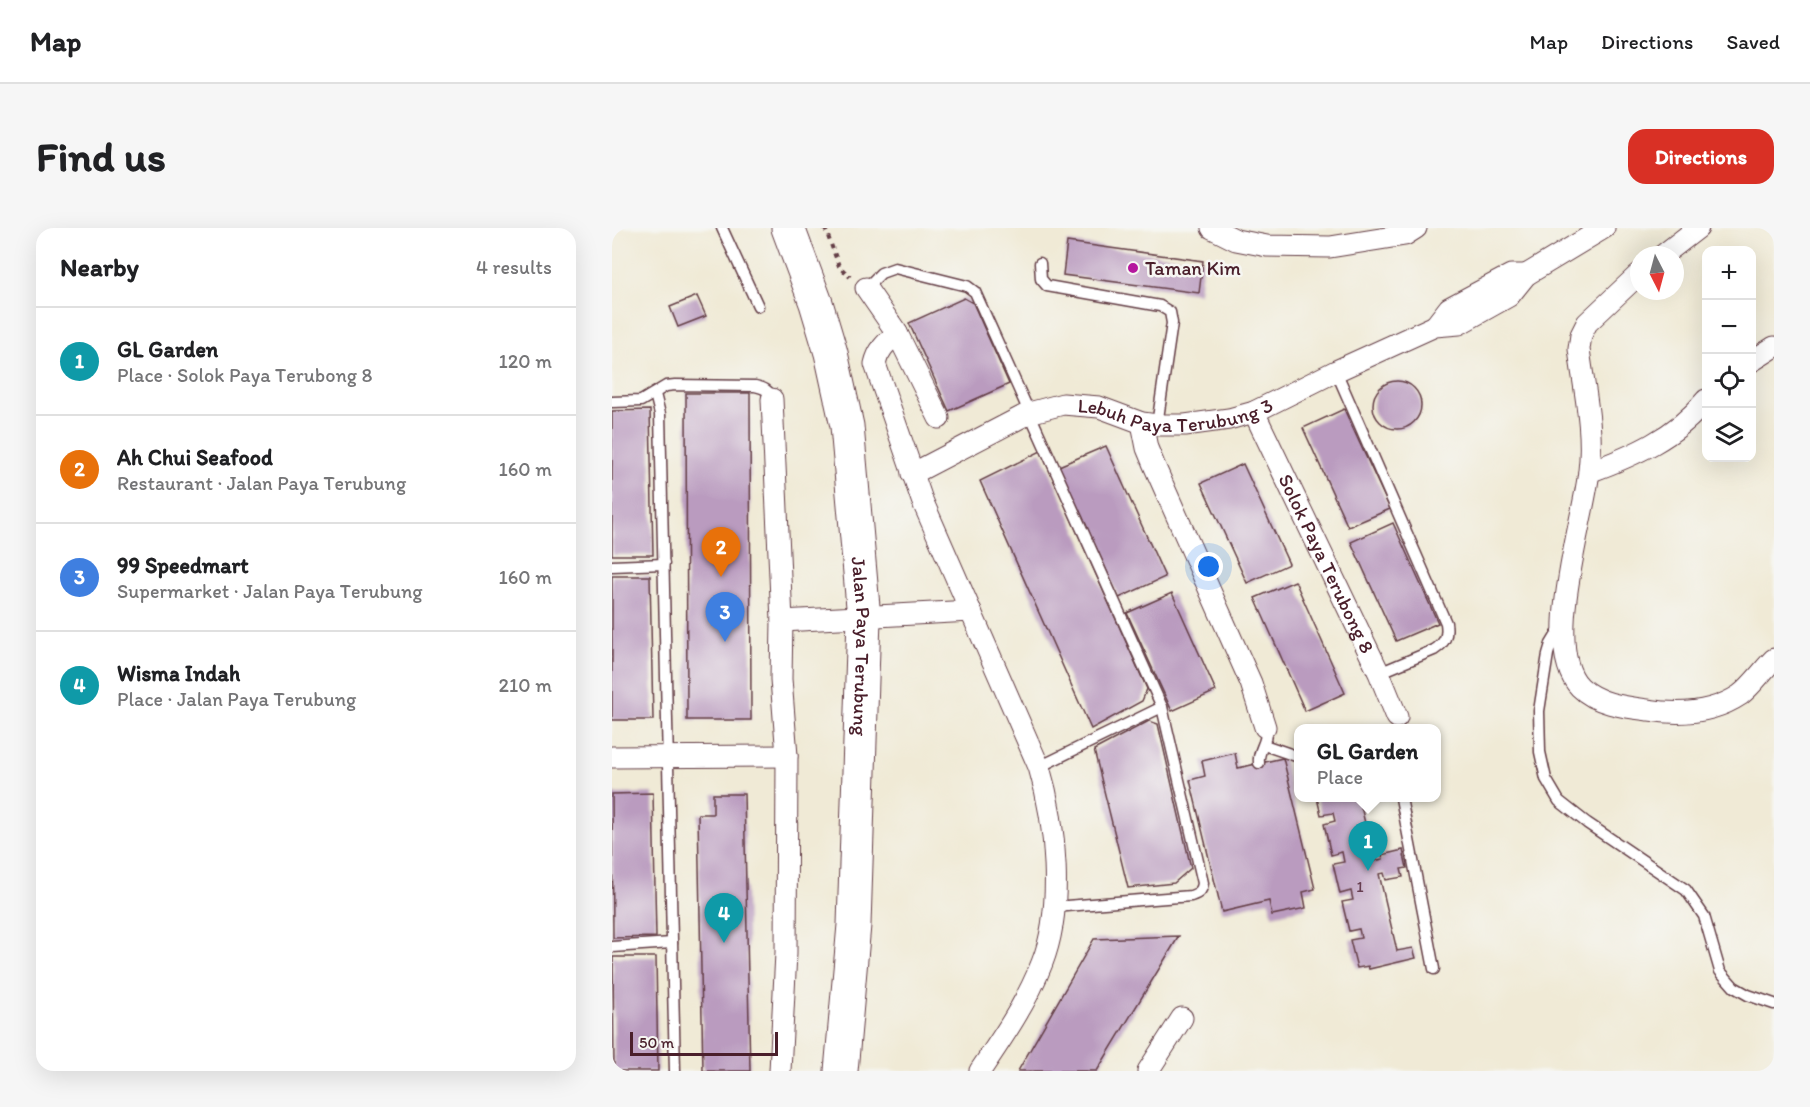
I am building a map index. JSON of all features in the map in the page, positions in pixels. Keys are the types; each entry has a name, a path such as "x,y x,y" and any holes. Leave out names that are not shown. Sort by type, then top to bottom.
{"main road":[{"name":"Jalan Paya Terubung","path":"788,228 816,303 831,353 847,426 864,618 855,913 841,1071"}],"street":[{"path":"1212,228 1236,240 1267,246 1330,247 1405,235 1416,228"},
{"name":"Lebuh Paya Terubung 3","path":"912,474 1029,413 1063,404 1099,407 1150,424 1185,426 1229,419 1254,412 1336,371 1435,326 1449,308 1511,275 1526,275 1604,228"},
{"path":"1675,246 1698,228"},
{"path":"1630,282 1587,323 1581,334 1579,349 1591,440 1589,472 1570,571 1563,624 1568,669 1580,687 1598,698 1622,707 1688,712 1713,708 1741,695 1774,659"},
{"path":"866,288 897,333 939,418"},
{"path":"897,333 881,348 875,364 912,474 1039,767 1045,786 1053,837 1054,907 1050,936 1042,963 1007,1031 980,1071"},
{"path":"1756,358 1774,347"},
{"path":"772,399 787,756 786,953 780,1071"},
{"path":"1589,472 1650,447 1685,421 1702,405"},
{"name":"Solok Paya Terubong 8","path":"1254,412 1379,673 1398,723"},
{"path":"1150,424 1147,448 1251,684 1264,736"},
{"path":"782,621 970,611"},
{"path":"612,757 787,756"},
{"path":"1148,1071 1182,1018"}],"lane":[{"path":"722,228 758,306"},
{"path":"1040,262 1041,279 1047,286 1160,306 1170,312 1172,323 1150,424"},
{"path":"866,288 881,273 895,268 967,286 979,299 1162,707 1203,883 1202,889 1191,896 1054,907"},
{"path":"1336,371 1446,623 1446,639 1441,646 1379,673"},
{"path":"612,402 634,402 655,394 666,386 675,385 755,386 766,389 772,399"},
{"path":"655,394 660,414 675,1071"},
{"path":"612,566 664,564"},
{"path":"1563,624 1551,644 1539,711 1540,752 1546,779 1559,801 1566,807 1686,890 1704,916 1720,971 1734,987 1748,995 1774,1004"},
{"path":"1039,767 1162,707"},
{"path":"1259,763 1264,736 1294,756"},
{"path":"1402,802 1434,969"},
{"path":"612,947 672,943"}],"path":[{"path":"825,228 839,266 866,288"}],"building":[{"name":"Taman Kim","path":"1067,242 1203,261 1199,293 1063,275"},
{"path":"697,296 706,316 678,327 670,307"},
{"path":"964,298 973,303 1009,384 949,411 909,323"},
{"path":"1397,381 1414,388 1421,405 1414,422 1397,429 1380,422 1373,405 1380,388"},
{"path":"686,393 750,393 751,720 687,720"},
{"path":"1344,409 1390,509 1348,527 1303,428"},
{"path":"650,410 653,555 612,555 612,411"},
{"path":"1106,446 1165,577 1119,598 1059,466"},
{"path":"1041,451 1147,689 1142,701 1091,729 980,481"},
{"path":"1243,464 1289,564 1247,583 1201,483"},
{"path":"1393,523 1438,623 1396,641 1351,542"},
{"path":"612,576 650,576 653,720 612,720"},
{"path":"1295,581 1345,693 1305,711 1255,598"},
{"path":"1172,593 1216,691 1172,711 1127,613"},
{"path":"1149,721 1158,724 1191,868 1174,883 1128,888 1094,750"},
{"path":"1235,753 1238,768 1283,758 1315,889 1303,892 1306,908 1272,915 1269,901 1222,912 1190,780 1205,776 1202,761"},
{"path":"653,793 656,937 613,938 612,794"},
{"path":"713,794 744,794 750,1071 703,1071 698,814 713,814"},
{"path":"1318,802 1360,802 1374,861 1383,859 1382,855 1403,850 1407,868 1401,869 1403,877 1386,880 1384,873 1379,874 1397,951 1413,948 1416,958 1369,969 1368,966 1357,968 1350,940 1361,938 1359,929 1349,931 1342,902 1353,900 1351,891 1340,894 1333,864 1344,862 1342,852 1331,855 1324,824 1335,821 1333,813 1321,815"},
{"path":"1179,936 1097,1071 1018,1071 1094,939"},
{"path":"613,957 656,957 658,1071 614,1071"}],"place":[{"name":"Taman Kim","path":"1133,268"},
{"name":"Ah Chui Seafood","path":"721,577"},
{"name":"99 Speedmart","path":"725,642"},
{"name":"GL Garden","path":"1368,871"},
{"name":"Wisma Indah","path":"724,943"}]}
